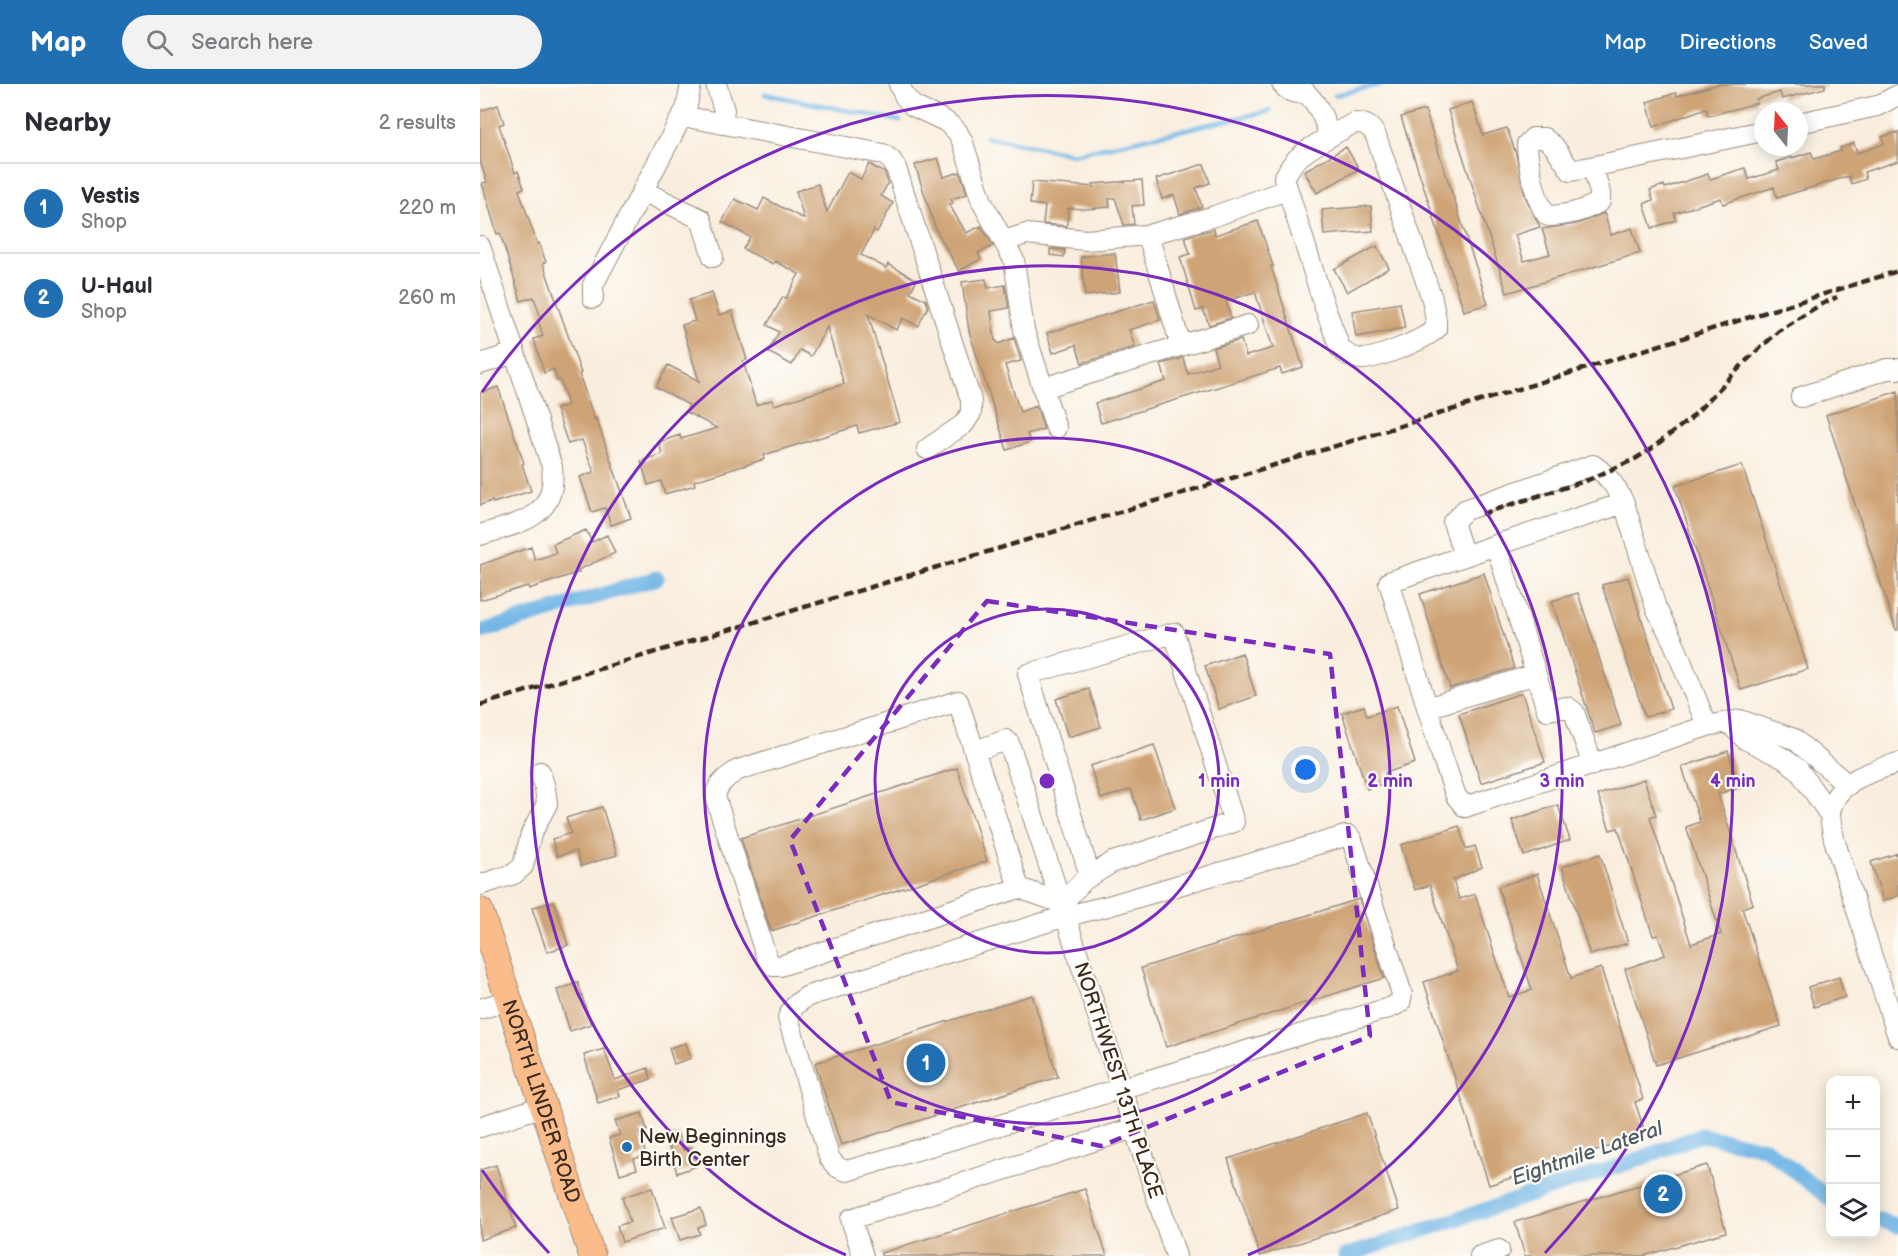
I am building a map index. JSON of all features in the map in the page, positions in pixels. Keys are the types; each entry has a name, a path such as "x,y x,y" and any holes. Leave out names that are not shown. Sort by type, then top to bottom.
{"main road":[{"name":"NORTH LINDER ROAD","path":"480,911 592,1256"}],"street":[{"path":"593,298 593,285 686,110 691,84"},
{"path":"716,84 724,110 722,124"},
{"path":"899,84 913,106 945,121 957,131 963,142 982,202 1014,260 1024,330 1056,428"},
{"path":"1282,84 1288,91 1299,93 1310,88 1329,137"},
{"path":"1808,121 1877,106 1898,95"},
{"path":"682,116 883,154 891,160 896,168 971,400 971,413 964,424 927,449"},
{"path":"1354,123 1362,123 1373,129 1432,299 1436,329 1426,337 1373,357 1361,359 1345,354 1340,348 1284,178 1300,156 1329,137 1354,123"},
{"path":"1593,167 1600,201 1581,210 1548,216 1542,211 1527,154 1527,144 1533,138 1544,138 1554,146 1571,171 1754,133"},
{"path":"1004,241 1026,234 1086,240 1148,235 1215,216 1278,193 1287,187"},
{"path":"643,191 701,219 713,257"},
{"path":"1148,235 1181,346"},
{"path":"480,246 552,467 554,483 549,500 539,513 524,521 480,535"},
{"path":"1043,388 1248,326"},
{"path":"480,364 515,353"},
{"path":"1801,397 1887,369 1898,369"},
{"path":"1464,556 1453,522 1465,510 1593,465 1605,473 1618,490 1624,503 1656,608 1673,641 1707,726"},
{"path":"1624,503 1389,582 1456,796 1465,807 1707,726 1728,722 1740,720 1794,739 1838,799 1834,838 1898,1037"},
{"path":"1496,545 1547,710 1567,706 1574,712 1593,765"},
{"path":"1064,910 1084,880 1113,862 1234,822 1174,633 1028,674 1090,876"},
{"path":"1427,708 1536,674"},
{"path":"1019,888 958,702 738,770 721,782 717,788 715,796 767,959 773,966 780,966 1019,888 1064,910"},
{"path":"1728,722 1745,739 1784,758 1838,799"},
{"path":"1784,758 1794,739"},
{"name":"NORTHWEST 13TH PLACE","path":"975,751 1006,740 1009,742 1176,1256"},
{"path":"1838,799 1868,773 1898,763"},
{"path":"480,885 514,874 523,866 531,834 547,804 540,772"},
{"path":"1349,836 1402,994 1400,1003 1121,1088 847,1171 836,1167 829,1157 788,1018 793,1007 808,996 1064,910 1108,906 1349,836"},
{"path":"480,1009 509,1000"},
{"path":"480,1126 543,1106"},
{"path":"863,1256 851,1219 1134,1128"},
{"path":"1480,1256 1499,1250"}],"highlighted area":[{"path":"987,601 1330,654 1370,1036 1101,1146 891,1102 790,840"}],"building":[{"path":"1719,84 1825,84 1825,88 1782,99 1780,92 1756,99 1757,102 1754,104 1708,116 1706,108 1654,127 1647,102 1676,93 1677,96"},
{"path":"1472,102 1483,135 1507,128 1516,154 1525,196 1540,227 1515,235 1524,261 1550,254 1542,229 1577,224 1604,213 1611,235 1632,228 1640,253 1507,293 1448,110"},
{"path":"498,105 504,123 499,125 515,173 518,171 524,188 519,190 537,244 539,243 546,262 543,263 581,373 579,374 594,419 596,418 631,518 611,525 605,508 592,512 580,477 594,472 582,440 568,444 556,409 568,405 560,380 557,381 554,369 544,373 534,339 543,336 538,320 541,319 534,297 521,301 482,183 487,182 480,161 480,111"},
{"path":"1425,110 1488,304 1464,311 1401,117"},
{"path":"1898,132 1898,161 1864,172 1866,179 1851,184 1849,176 1777,198 1774,187 1723,204 1721,198 1674,213 1676,220 1652,228 1644,204 1653,200 1650,190 1664,185 1665,188 1708,174 1710,179 1745,168 1749,179 1779,170 1776,162 1792,157 1808,156 1808,153 1811,152 1814,159 1841,151 1840,148 1854,143 1857,153 1884,144 1882,137"},
{"path":"1346,147 1359,169 1317,193 1304,171"},
{"path":"938,158 944,177 960,172 967,194 951,199 953,203 949,204 966,233 981,226 993,246 978,253 981,259 959,271 936,230 915,165"},
{"path":"869,164 885,173 888,183 881,196 893,203 877,232 874,230 861,255 886,268 888,264 917,280 910,292 926,300 928,307 918,326 903,318 896,330 868,314 900,422 859,433 857,426 764,455 765,459 694,481 695,485 665,494 661,481 648,485 641,461 662,454 659,442 680,435 681,439 717,428 686,412 689,405 656,387 668,365 699,381 682,325 695,321 689,300 712,293 719,315 732,311 747,360 743,361 756,405 772,400 774,405 844,384 827,327 811,356 800,350 792,365 768,352 779,332 767,325 799,274 775,261 773,264 743,249 750,237 722,222 735,199 758,210 764,198 804,219 796,191 818,184 827,212 848,172 861,179"},
{"path":"1204,164 1210,183 1196,188 1202,207 1180,214 1174,195 1162,199 1156,179"},
{"path":"1142,180 1144,205 1132,206 1134,224 1124,225 1115,198 1109,199 1110,207 1068,208 1067,226 1043,224 1045,206 1030,204 1032,182 1094,187 1093,184"},
{"path":"1371,206 1373,231 1324,235 1322,210"},
{"path":"1258,221 1303,367 1282,374 1280,368 1101,423 1095,403 1166,381 1161,364 1183,358 1188,374 1218,364 1213,348 1241,340 1246,356 1273,348 1255,292 1226,301 1231,318 1209,325 1203,309 1196,311 1180,257 1190,254 1185,237 1214,229 1215,235"},
{"path":"1377,246 1389,268 1347,292 1334,269"},
{"path":"1050,249 1065,250 1064,257 1050,255"},
{"path":"1115,253 1120,292 1085,296 1081,257"},
{"path":"986,279 988,288 1005,285 1009,308 991,311 995,341 998,344 1014,338 1021,361 1005,365 1020,412 1036,406 1044,429 1027,434 1030,442 1007,450 969,331 962,282"},
{"path":"1154,300 1160,320 1129,330 1135,347 1082,363 1076,345 1053,353 1047,333"},
{"path":"1400,303 1405,328 1356,337 1352,311"},
{"path":"498,387 531,491 480,505 480,393"},
{"path":"1898,391 1898,630 1896,630 1826,415"},
{"path":"1742,465 1808,669 1741,690 1675,486"},
{"path":"586,530 592,542 607,535 615,553 578,570 579,572 529,589 528,586 480,600 480,565 531,547 535,560 556,553 553,544"},
{"path":"1484,573 1514,668 1450,688 1420,594"},
{"path":"1628,577 1671,709 1645,717 1602,585"},
{"path":"1578,593 1621,725 1595,733 1552,601"},
{"path":"1242,653 1256,696 1219,709 1205,666"},
{"path":"1089,689 1101,727 1068,737 1056,699"},
{"path":"1522,693 1545,762 1481,783 1459,714"},
{"path":"1364,706 1367,716 1397,706 1415,763 1385,773 1388,782 1367,789 1342,713"},
{"path":"1154,745 1175,808 1141,820 1131,789 1101,799 1090,766"},
{"path":"1728,751 1740,787 1718,794 1753,904 1742,908 1781,1026 1656,1065 1625,969 1665,955 1658,935 1653,936 1618,828 1610,830 1598,795 1644,779 1656,815 1650,817 1691,944 1721,934 1686,827 1700,822 1682,767"},
{"path":"957,768 987,861 771,931 741,838"},
{"path":"1558,805 1570,840 1524,856 1512,820"},
{"path":"602,807 617,855 581,866 576,851 557,856 552,839 571,833 566,818"},
{"path":"1459,826 1466,849 1475,846 1482,867 1453,880 1459,899 1475,894 1509,997 1532,990 1498,887 1537,874 1571,978 1601,968 1643,1099 1635,1102 1646,1135 1489,1185 1424,982 1458,971 1430,885 1415,890 1401,845"},
{"path":"1898,853 1898,896 1883,901 1871,862"},
{"path":"1600,854 1628,943 1590,955 1562,867"},
{"path":"1359,899 1384,978 1166,1047 1141,968"},
{"path":"554,901 568,945 547,952 532,908"},
{"path":"1839,977 1845,997 1814,1007 1808,987"},
{"path":"578,983 591,1024 570,1031 557,990"},
{"path":"1032,995 1058,1077 841,1145 815,1063"},
{"path":"686,1043 691,1058 674,1064 669,1048"},
{"path":"604,1049 615,1080 648,1068 651,1079 618,1090 620,1096 598,1103 584,1055"},
{"name":"New Beginnings Birth Center","path":"642,1113 647,1131 639,1133 646,1155 634,1159 637,1169 620,1174 609,1138 620,1135 615,1121"},
{"path":"1367,1113 1399,1210 1260,1256 1228,1159"},
{"path":"678,1134 683,1150 691,1147 697,1166 677,1173 666,1137"},
{"path":"496,1165 516,1228 480,1240 480,1170"},
{"path":"1707,1165 1726,1232 1643,1256 1525,1256 1515,1222"},
{"path":"652,1188 665,1228 622,1242 617,1226 630,1222 622,1197"},
{"path":"1085,1189 1107,1256 881,1256 881,1253"},
{"path":"701,1208 706,1225 698,1228 700,1234 680,1240 672,1217"}],"waterway":[{"path":"1335,95 1383,84"},
{"path":"765,94 900,121"},
{"path":"986,137 1073,154 1270,111"},
{"path":"480,632 657,578"},
{"name":"Eightmile Lateral","path":"1345,1256 1634,1161 1701,1135 1765,1148 1826,1196"},
{"name":"Eightmile Lateral","path":"1880,1220 1898,1226"}],"railway":[{"path":"480,705 1252,472 1898,271"},
{"path":"1482,514 1588,480 1635,459 1690,419 1747,360 1779,331 1818,306 1837,297"}],"place":[{"name":"Vestis","path":"926,1063"},
{"name":"New Beginnings Birth Center","path":"627,1147"},
{"name":"U-Haul","path":"1663,1194"}]}
